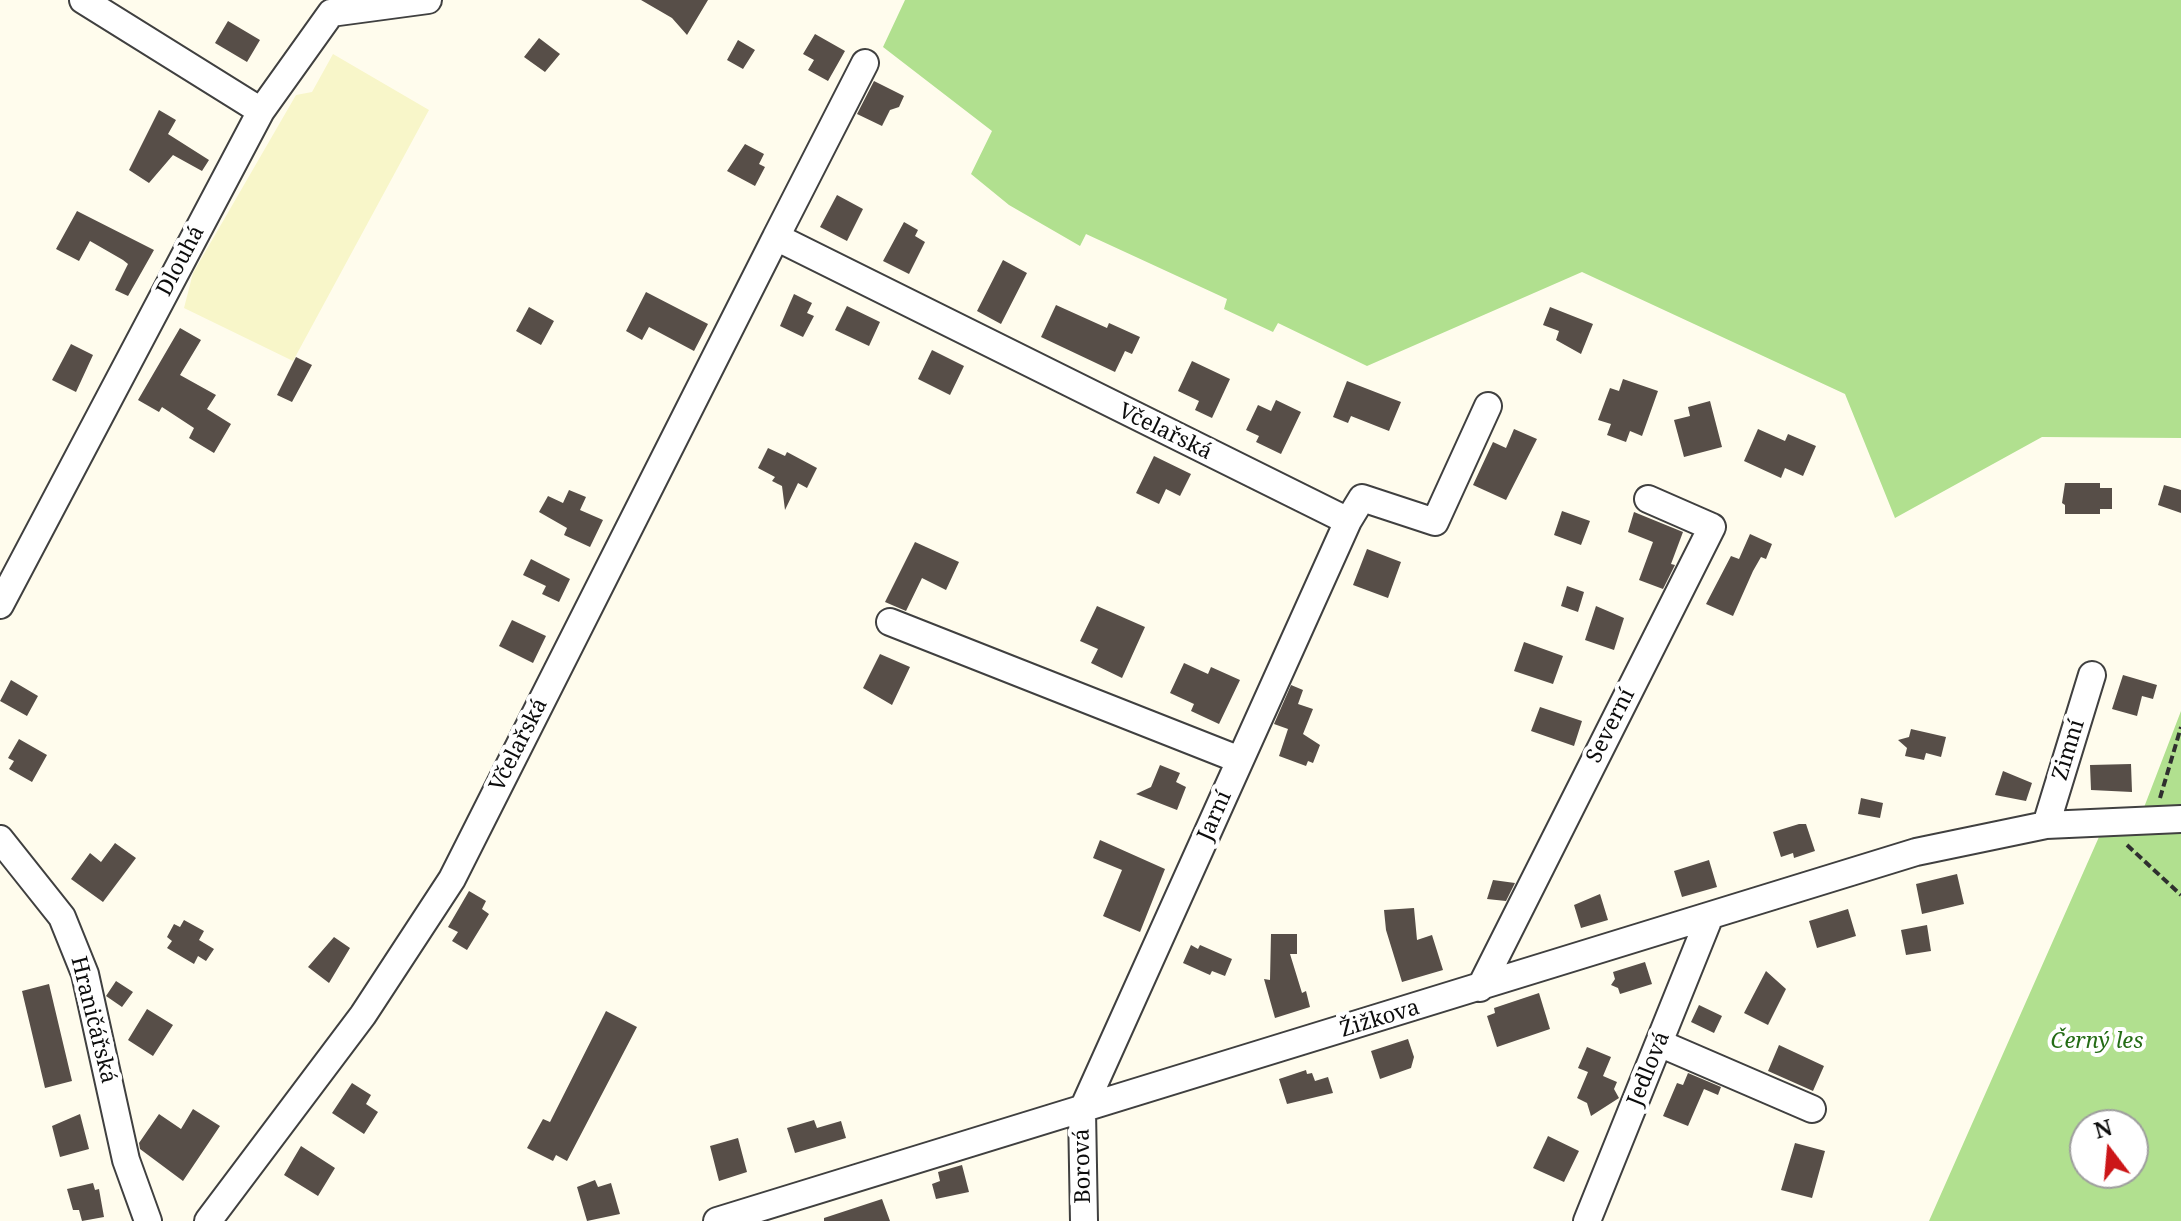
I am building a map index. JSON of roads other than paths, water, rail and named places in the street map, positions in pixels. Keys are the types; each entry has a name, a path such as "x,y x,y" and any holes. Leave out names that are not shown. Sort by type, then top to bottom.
{"street":[{"path":"83,0 261,111"},
{"name":"Dlouhá","path":"0,605 261,111 331,13 428,0"},
{"name":"Včelařská","path":"208,1221 363,1015 452,879 865,63"},
{"name":"Včelařská","path":"776,237 1348,521"},
{"path":"1348,521 1362,498 1435,522 1488,406"},
{"name":"Severní","path":"1480,988 1712,527 1648,499"},
{"name":"Jarní","path":"1082,1111 1348,521"},
{"path":"890,622 1240,760"},
{"name":"Zimní","path":"2046,825 2092,675"},
{"name":"Žižkova","path":"717,1221 1916,852 2046,825 2181,819"},
{"name":"Hraničářská","path":"0,839 62,917 85,974 126,1160 148,1221"},
{"name":"Jedlová","path":"1587,1221 1710,916"},
{"path":"1659,1043 1812,1109"},
{"name":"Borová","path":"1082,1111 1084,1221"}],"park label":[{"name":"Černý les","path":"2097,1042"}]}
